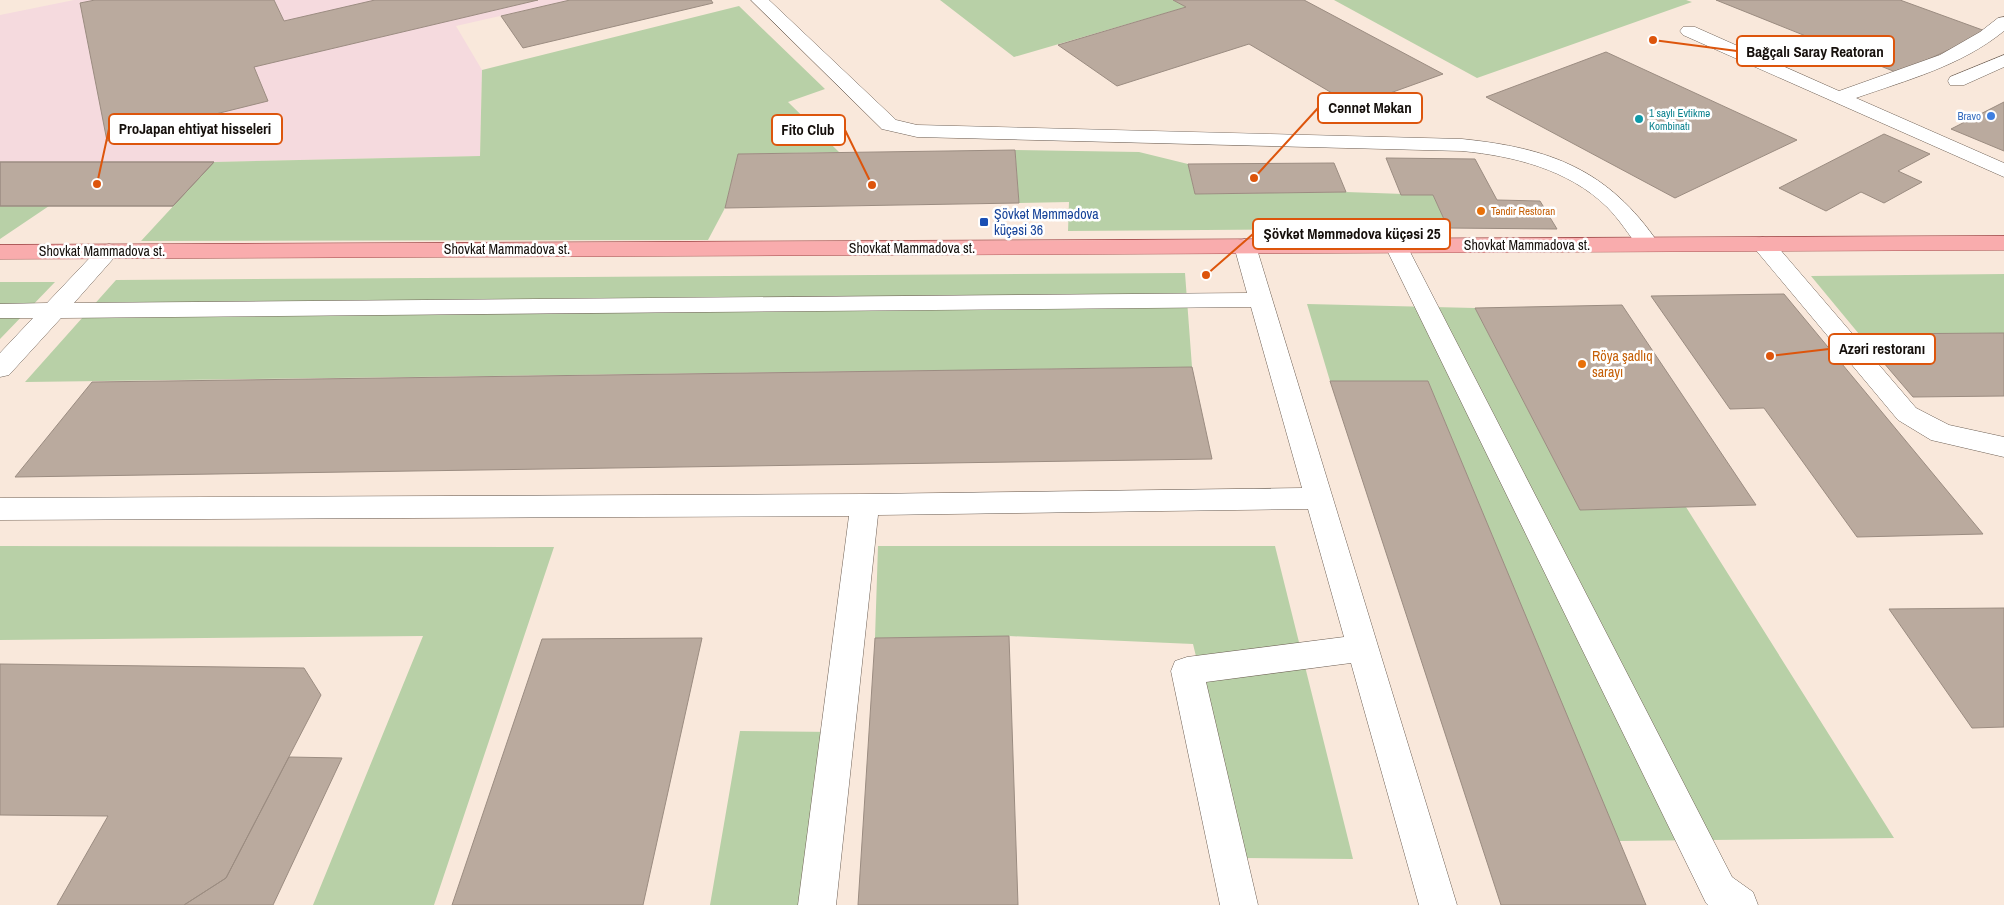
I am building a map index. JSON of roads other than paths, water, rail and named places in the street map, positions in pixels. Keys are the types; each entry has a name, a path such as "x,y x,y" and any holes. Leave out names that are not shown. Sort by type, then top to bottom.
{"main road":[{"name":"Shovkat Mammadova st.","path":"0,252 2004,243"}],"lane":[{"path":"758,0 889,125 917,131 1462,145 1496,148 1541,159 1574,173 1616,203 1648,244"},
{"path":"1837,98 1935,63 1988,36 2004,22"},
{"path":"1689,31 2004,171"},
{"path":"1957,81 2004,60"},
{"path":"1762,244 1907,414 1941,433 2004,447"},
{"path":"1245,246 1438,905"},
{"path":"1396,246 1718,890 1739,905"},
{"path":"0,369 109,251"},
{"path":"0,311 1261,300"},
{"path":"0,509 865,505 1319,498"},
{"path":"817,905 836,732 865,505"},
{"path":"1239,905 1187,670 1363,648"}],"place":[{"name":"Bağçalı Saray Reatoran","path":"1653,40"},
{"name":"Bravo","path":"1991,116"},
{"name":"1 saylı Evtikmə Kombinatı","path":"1639,119"},
{"name":"Cənnət Məkan","path":"1254,178"},
{"name":"ProJapan ehtiyat hisseleri","path":"97,184"},
{"name":"Fito Club","path":"872,185"},
{"name":"Təndir Restoran","path":"1481,211"},
{"name":"Şövkət Məmmədova küçəsi 36","path":"984,222"},
{"name":"Şövkət Məmmədova küçəsi 25","path":"1206,275"},
{"name":"Azəri restoranı","path":"1770,356"},
{"name":"Röya şadlıq sarayı","path":"1582,364"}]}
